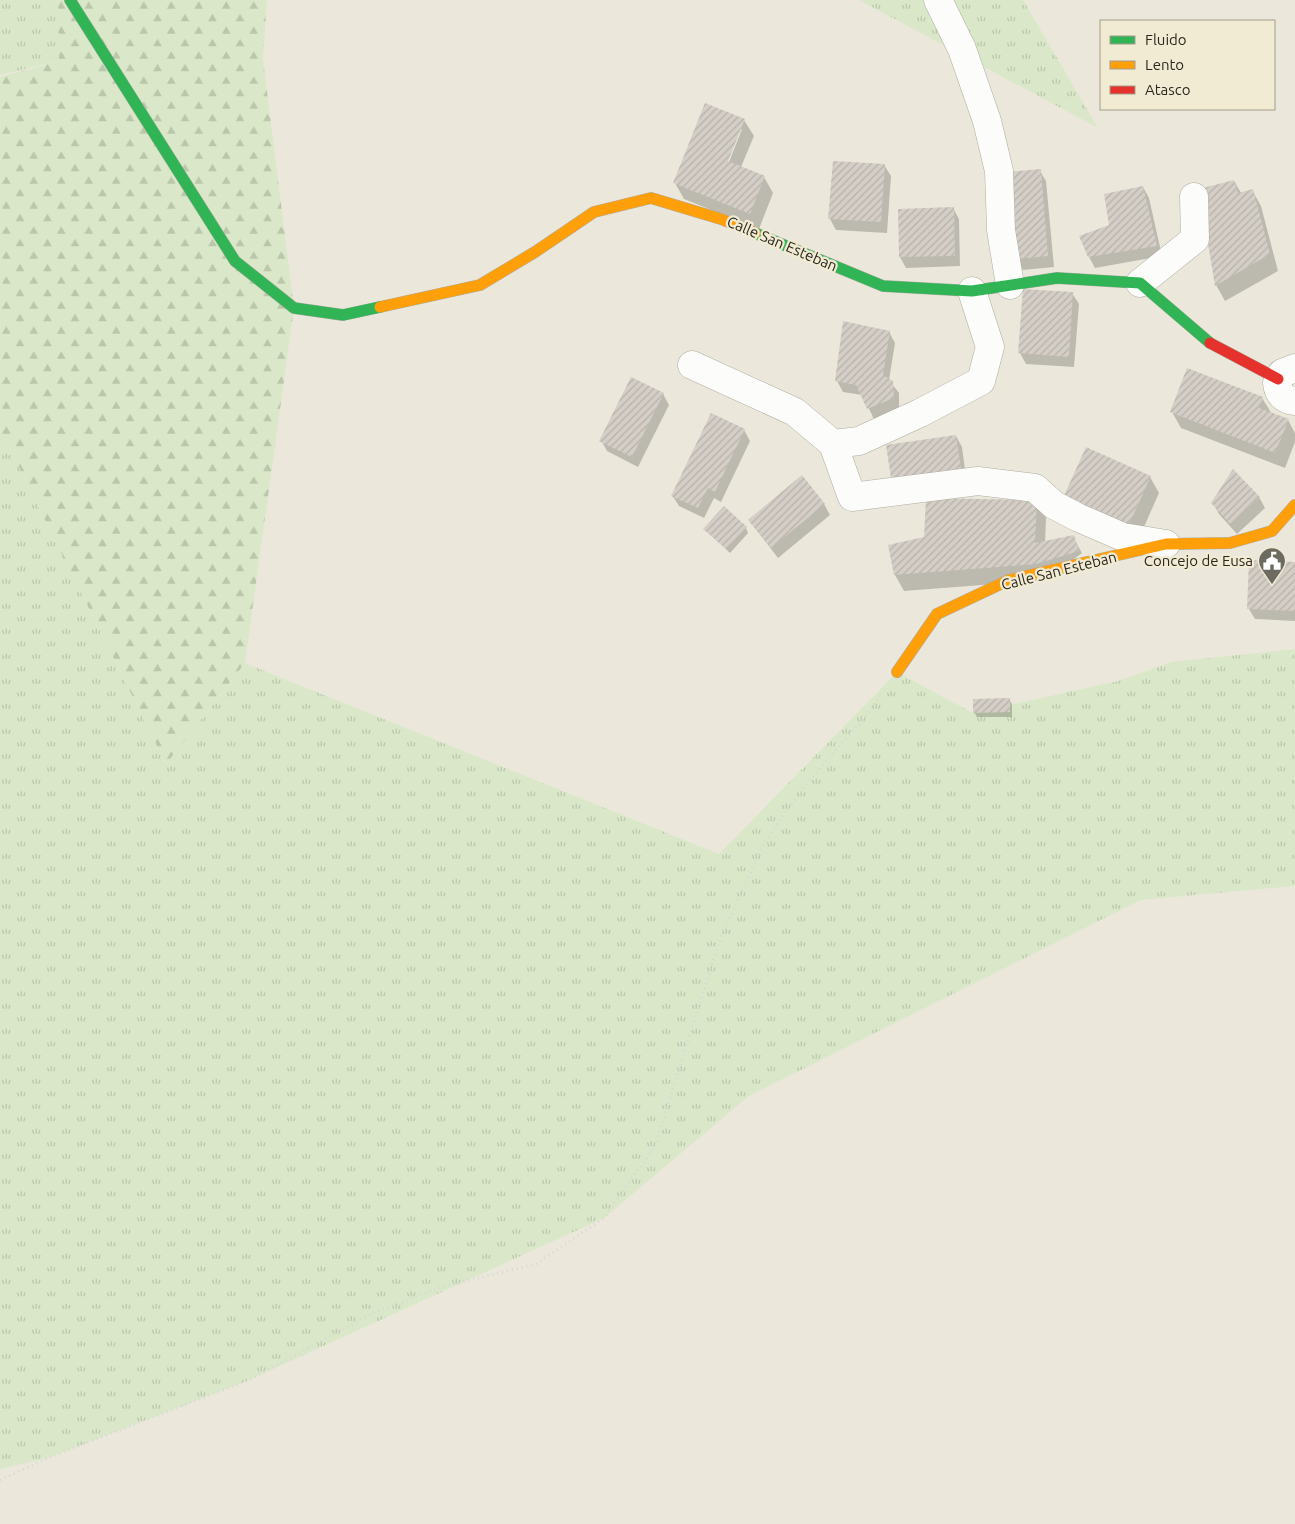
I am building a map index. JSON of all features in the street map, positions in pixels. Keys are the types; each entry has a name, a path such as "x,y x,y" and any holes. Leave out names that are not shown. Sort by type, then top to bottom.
{"street":[{"name":"Calle San Esteban","path":"70,0 235,261 294,308 343,315 480,285 535,252 594,212 651,198 721,219 884,286 972,291 1057,278 1140,283"},
{"path":"938,0 962,49 987,121 1000,171 1001,230 1010,285"},
{"path":"1194,196 1194,239 1140,283 1205,340 1287,374 1277,383 1280,394 1284,398 1295,401"},
{"path":"692,365 795,412 833,444 859,441 920,413 981,381 990,346 972,291"},
{"name":"Calle San Esteban","path":"833,444 852,497 978,481 1035,488 1054,505 1123,537 1166,544 1230,543 1272,531 1295,505"},
{"name":"Calle San Esteban","path":"897,672 937,614 1000,584 1009,580 1166,544"}],"path":[{"path":"0,1480 48,1458 249,1380 371,1314 442,1287 536,1264 604,1218 655,1146 719,942 765,841 808,782 862,721 897,672"}],"green space":[{"path":"0,0 70,0 59,61 0,75"},
{"path":"58,0 267,0 263,59 294,308 245,663 166,764 0,429 0,77 59,61"},
{"path":"859,0 1023,0 1098,128"},
{"path":"0,429 166,764 245,663 719,854 897,672 973,713 1118,681 1171,662 1295,649 1295,886 1141,900 749,1096 604,1218 249,1380 48,1458 0,1469"}],"building":[{"path":"705,103 745,119 728,161 765,176 750,214 673,183"},
{"path":"833,161 885,164 881,222 828,219"},
{"path":"1041,169 1048,256 1015,259 1007,172"},
{"path":"1234,180 1238,193 1253,189 1270,254 1215,286 1199,189"},
{"path":"1143,186 1157,246 1088,257 1079,236 1109,225 1104,194"},
{"path":"954,207 955,256 899,257 898,209"},
{"path":"1023,289 1073,292 1069,357 1018,353"},
{"path":"843,321 890,331 883,375 893,381 894,398 867,409 856,385 835,381"},
{"path":"1187,368 1263,397 1259,408 1289,419 1275,453 1170,412"},
{"path":"631,377 664,393 632,457 599,441"},
{"path":"711,413 745,429 715,492 708,488 698,508 671,496"},
{"path":"956,435 962,475 892,485 886,445"},
{"path":"1086,447 1151,476 1127,529 1062,500"},
{"path":"1233,469 1260,497 1230,524 1211,503"},
{"path":"802,475 825,504 771,548 748,520"},
{"path":"926,498 1037,500 1035,543 1074,535 1079,551 1036,564 894,575 888,545 924,537"},
{"path":"724,506 747,527 726,549 703,529"},
{"name":"Concejo de Eusa","path":"1249,560 1295,562 1295,611 1247,609"},
{"path":"1010,698 1010,712 973,713 973,699"}],"traffic: fast":[{"path":"70,0 235,261 294,308 343,315 380,307"},
{"path":"755,233 883,286 972,291 1057,278 1140,283 1210,343"}],"traffic: slow":[{"path":"380,307 480,285 535,252 594,212 651,198 721,219 755,233"},
{"path":"897,672 937,614 1009,580 1166,544 1230,543 1272,531 1295,505"}],"traffic: jam":[{"path":"1210,343 1278,379"}],"place":[{"name":"Concejo de Eusa","path":"1272,585"}]}
